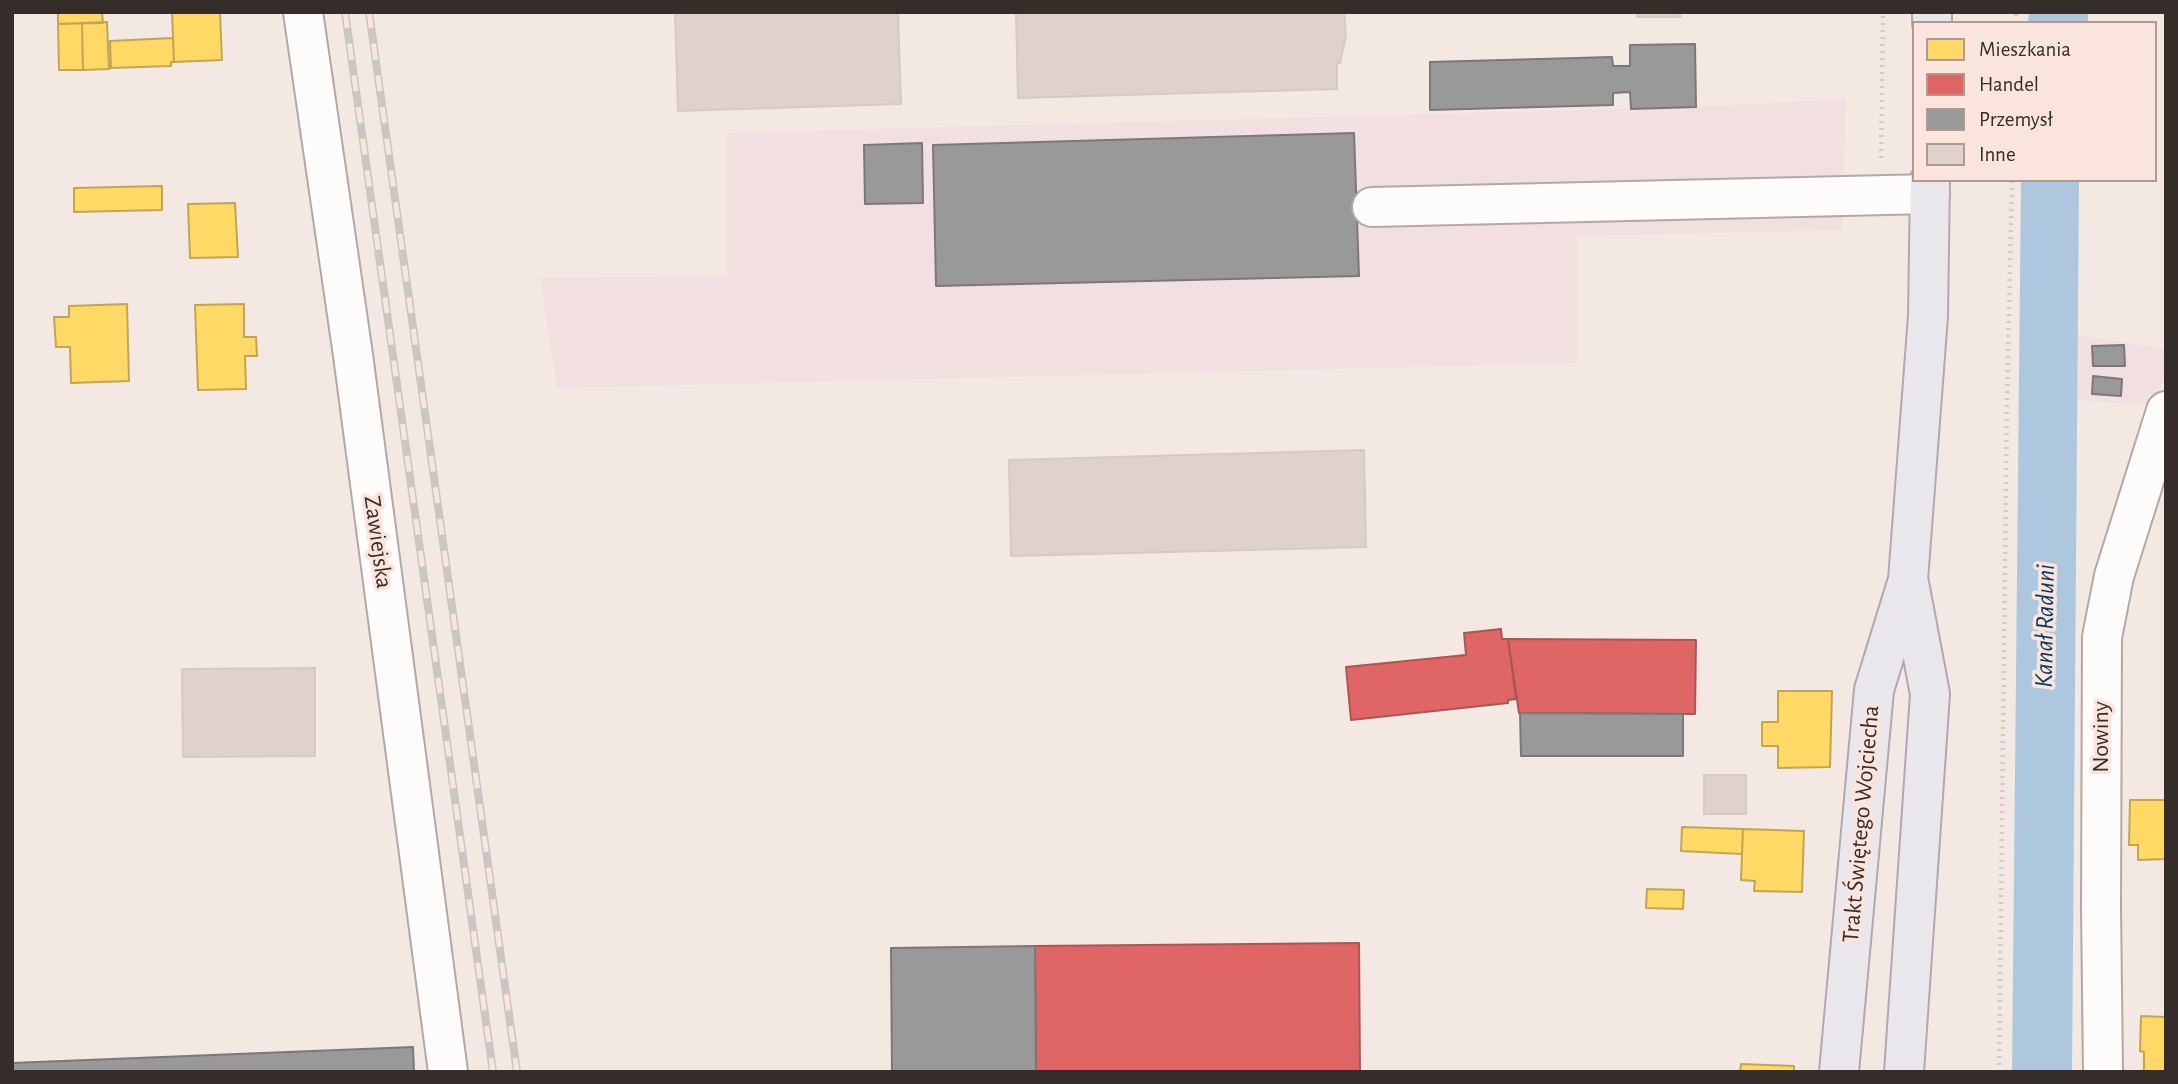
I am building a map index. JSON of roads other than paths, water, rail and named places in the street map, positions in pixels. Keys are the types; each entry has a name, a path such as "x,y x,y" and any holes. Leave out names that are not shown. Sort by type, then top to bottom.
{"main road":[{"name":"Trakt Świętego Wojciecha","path":"1841,1069 1874,690 1908,580 1928,316 1930,187"},
{"name":"Trakt Świętego Wojciecha","path":"1904,1072 1930,694 1908,580"}],"street":[{"name":"Zawiejska","path":"303,12 353,355 448,1072"},
{"path":"1372,207 1880,195 1930,187"},
{"name":"Nowiny","path":"2103,1072 2102,637 2114,576 2166,411"}],"water":[{"path":"2029,12 2088,12 2088,21 2028,21"},
{"name":"Kanał Raduni","path":"2021,182 2079,182 2072,1072 2012,1072"}],"railway":[{"path":"345,12 493,1072"},
{"path":"369,12 517,1072"}]}
